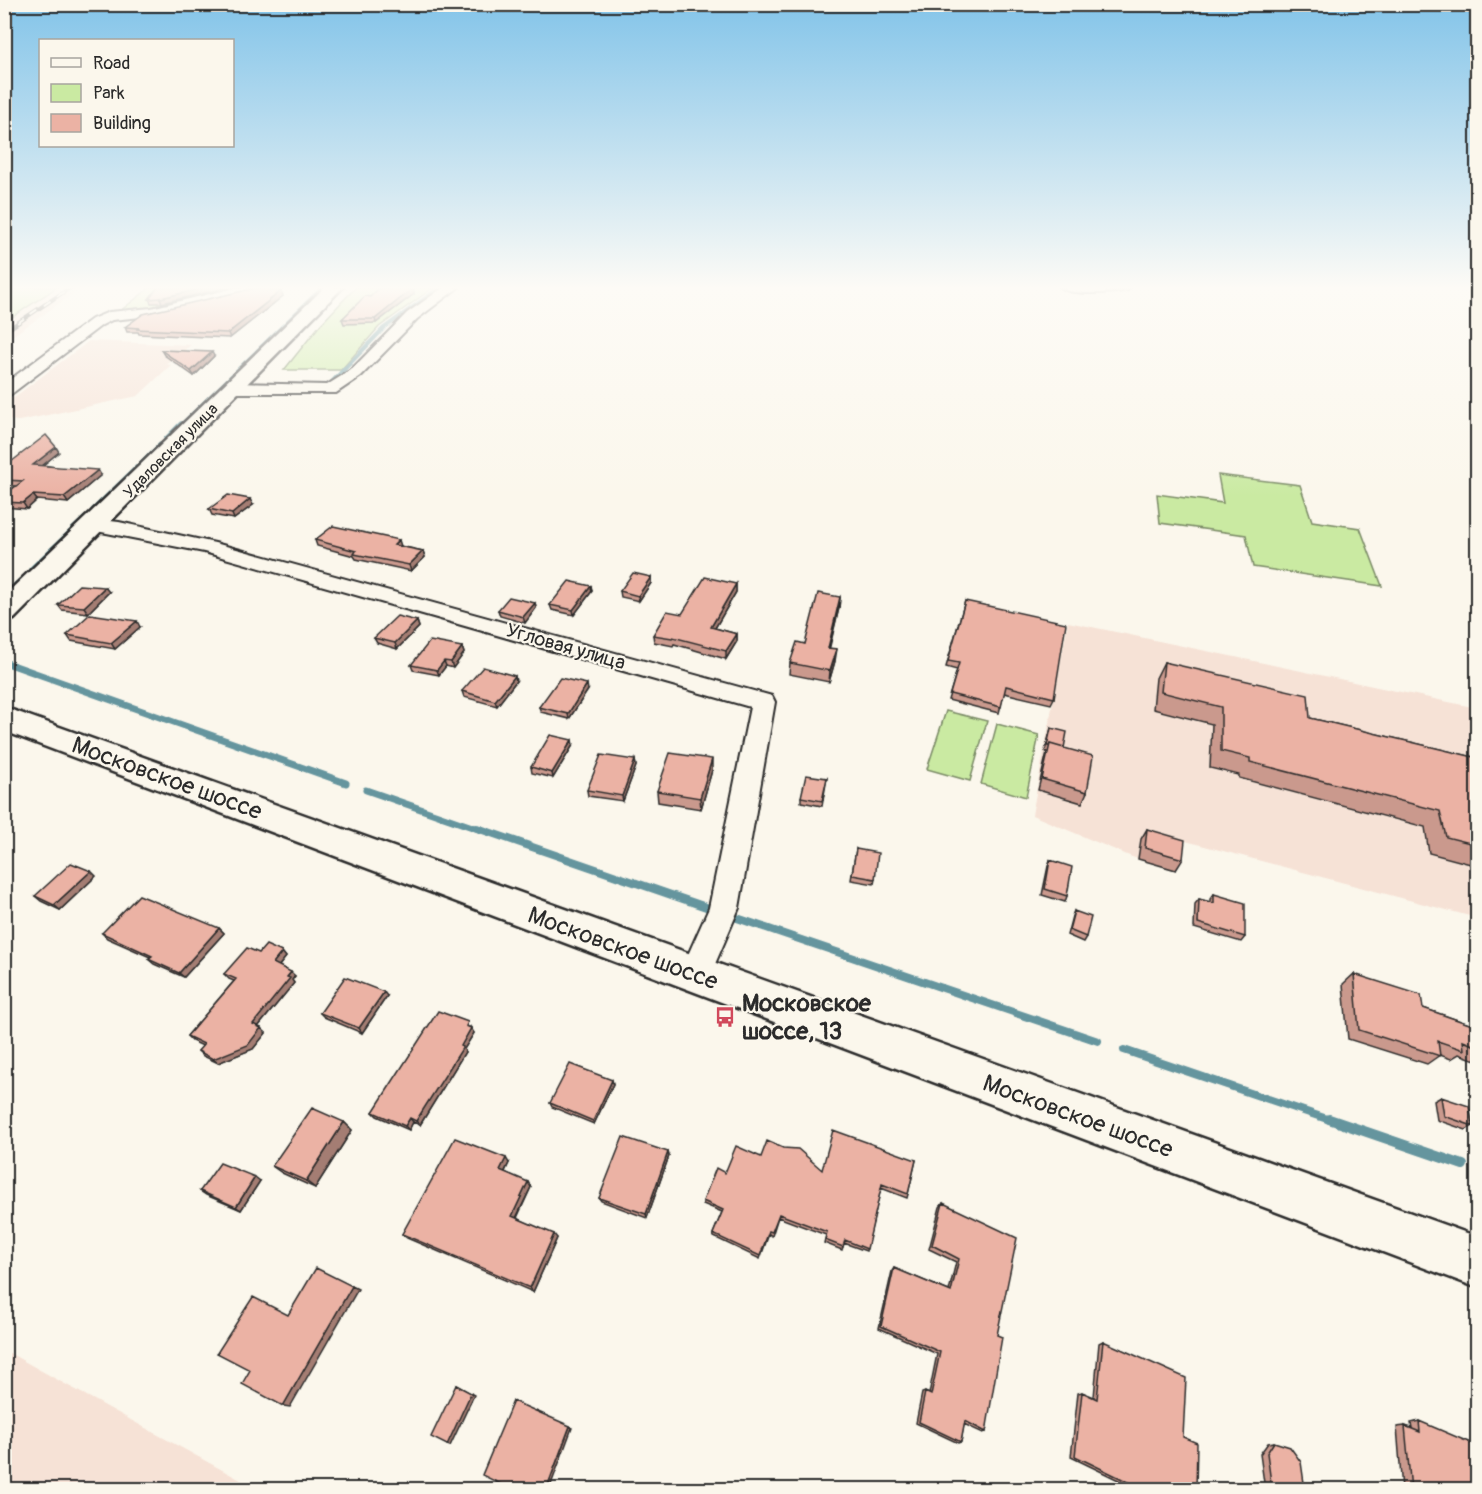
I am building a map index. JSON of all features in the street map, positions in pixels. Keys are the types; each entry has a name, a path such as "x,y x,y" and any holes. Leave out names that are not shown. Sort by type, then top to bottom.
{"main road":[{"name":"Удаловская улица","path":"4,613 265,357"},
{"name":"Московское шоссе","path":"4,718 1478,1263"}],"street":[{"path":"4,392 51,357"},
{"path":"233,388 330,390 372,357"},
{"name":"Угловая улица","path":"93,525 119,528 208,547 763,702 724,908 695,975"}],"shaded area":[{"path":"68,357 176,357 166,364 171,365 138,396 19,421 5,420 5,404"},
{"path":"1068,622 1477,708 1477,918 1178,839 1176,870 1132,857 1032,815"},
{"path":"4,1350 65,1384 257,1489 5,1489"}],"green space":[{"path":"295,357 353,357 341,370 284,370"},
{"path":"1218,475 1300,485 1312,521 1360,528 1382,586 1253,567 1246,535 1160,523 1157,494 1223,503"},
{"path":"946,711 987,721 970,781 927,769"},
{"path":"997,724 1039,735 1026,797 981,784"}],"building":[{"path":"171,357 207,357 191,371"},
{"path":"46,435 56,447 33,465 98,470 64,497 33,495 23,503 4,502 4,495 23,481 4,480 4,464 7,465"},
{"path":"228,495 250,499 232,514 209,509"},
{"path":"333,526 399,540 394,545 423,551 409,565 354,554 356,551 315,540"},
{"path":"633,573 651,577 638,596 620,591"},
{"path":"705,577 736,584 711,627 737,634 726,651 673,637 653,635 667,611 682,614"},
{"path":"569,581 591,586 573,610 550,605"},
{"path":"79,585 105,587 84,607 58,605"},
{"path":"818,593 840,597 828,648 837,649 830,671 790,663 797,642 805,644"},
{"path":"509,597 535,603 523,617 498,610"},
{"path":"965,601 1066,623 1054,698 1006,686 1001,707 950,694 959,663 948,661"},
{"path":"90,614 137,621 111,643 67,635"},
{"path":"397,616 417,621 395,643 374,638"},
{"path":"430,641 462,647 451,662 444,661 437,670 411,665"},
{"path":"1164,662 1308,695 1310,718 1478,758 1478,845 1446,837 1440,811 1250,762 1250,758 1221,751 1221,707 1161,692"},
{"path":"483,667 515,676 495,701 462,691"},
{"path":"560,678 587,684 568,714 539,707"},
{"path":"1051,728 1067,732 1064,748 1050,744 1047,746"},
{"path":"550,735 572,740 552,773 531,767"},
{"path":"1050,744 1093,756 1087,792 1042,779"},
{"path":"670,753 712,759 700,798 657,791"},
{"path":"601,755 635,760 622,796 587,790"},
{"path":"806,775 827,778 822,801 801,797"},
{"path":"1147,829 1185,840 1183,859 1145,848"},
{"path":"856,849 878,853 875,879 852,875"},
{"path":"1050,860 1072,867 1067,896 1045,889"},
{"path":"71,863 91,871 54,905 35,896"},
{"path":"1214,894 1245,903 1245,937 1198,923 1199,899 1214,903"},
{"path":"139,895 219,928 179,973 148,959 152,956 102,933"},
{"path":"1074,911 1091,917 1086,937 1069,930"},
{"path":"266,945 282,952 273,963 291,972 287,977 290,978 253,1024 261,1028 248,1045 213,1059 198,1051 204,1044 187,1036 236,979 224,974 247,948 259,953"},
{"path":"1354,974 1421,995 1423,1008 1478,1027 1478,1047 1463,1041 1464,1050 1438,1041 1440,1056 1359,1030"},
{"path":"345,977 384,992 359,1028 320,1013"},
{"path":"438,1011 468,1022 466,1026 471,1028 461,1046 463,1047 416,1121 410,1118 405,1126 373,1112"},
{"path":"570,1064 612,1080 593,1121 550,1103"},
{"path":"1441,1097 1469,1106 1473,1126 1444,1116"},
{"path":"312,1108 344,1122 306,1181 272,1166"},
{"path":"833,1130 916,1160 908,1194 882,1184 867,1249 845,1240 843,1247 825,1240 827,1232 779,1214 772,1232 769,1231 760,1256 713,1234 723,1210 703,1201 716,1168 725,1173 736,1146 761,1157 767,1141 783,1148 798,1149 822,1170"},
{"path":"623,1137 668,1152 646,1214 599,1198"},
{"path":"455,1138 506,1158 500,1170 528,1182 512,1216 554,1234 530,1288 402,1234"},
{"path":"220,1163 255,1177 236,1207 200,1191"},
{"path":"943,1203 1017,1238 997,1335 1002,1337 986,1432 965,1421 961,1442 919,1422 925,1392 931,1395 940,1352 881,1326 894,1268 951,1292 959,1259 932,1245"},
{"path":"316,1268 352,1286 283,1406 242,1384 250,1370 217,1353 253,1297 288,1315"},
{"path":"1103,1341 1186,1378 1183,1437 1197,1443 1196,1490 1145,1490 1075,1456 1082,1392 1097,1399"},
{"path":"456,1385 471,1393 447,1445 431,1437"},
{"path":"513,1401 570,1426 546,1490 513,1490 482,1475"},
{"path":"1419,1421 1478,1446 1478,1490 1411,1490 1405,1426 1420,1432"},
{"path":"1274,1442 1290,1447 1301,1462 1305,1490 1272,1490 1267,1453"}],"waterway":[{"path":"180,426 251,357"},
{"path":"329,385 356,357"},
{"path":"166,439 181,424"},
{"path":"93,510 160,445"},
{"path":"31,569 85,518"},
{"path":"4,595 23,578"},
{"path":"4,662 346,783"},
{"path":"366,790 481,830"},
{"path":"477,828 709,908"},
{"path":"737,918 1098,1041"},
{"path":"1124,1050 1333,1121"},
{"path":"1329,1119 1463,1165"}],"place":[{"name":"Московское шоссе, 13","path":"725,1017"}]}
